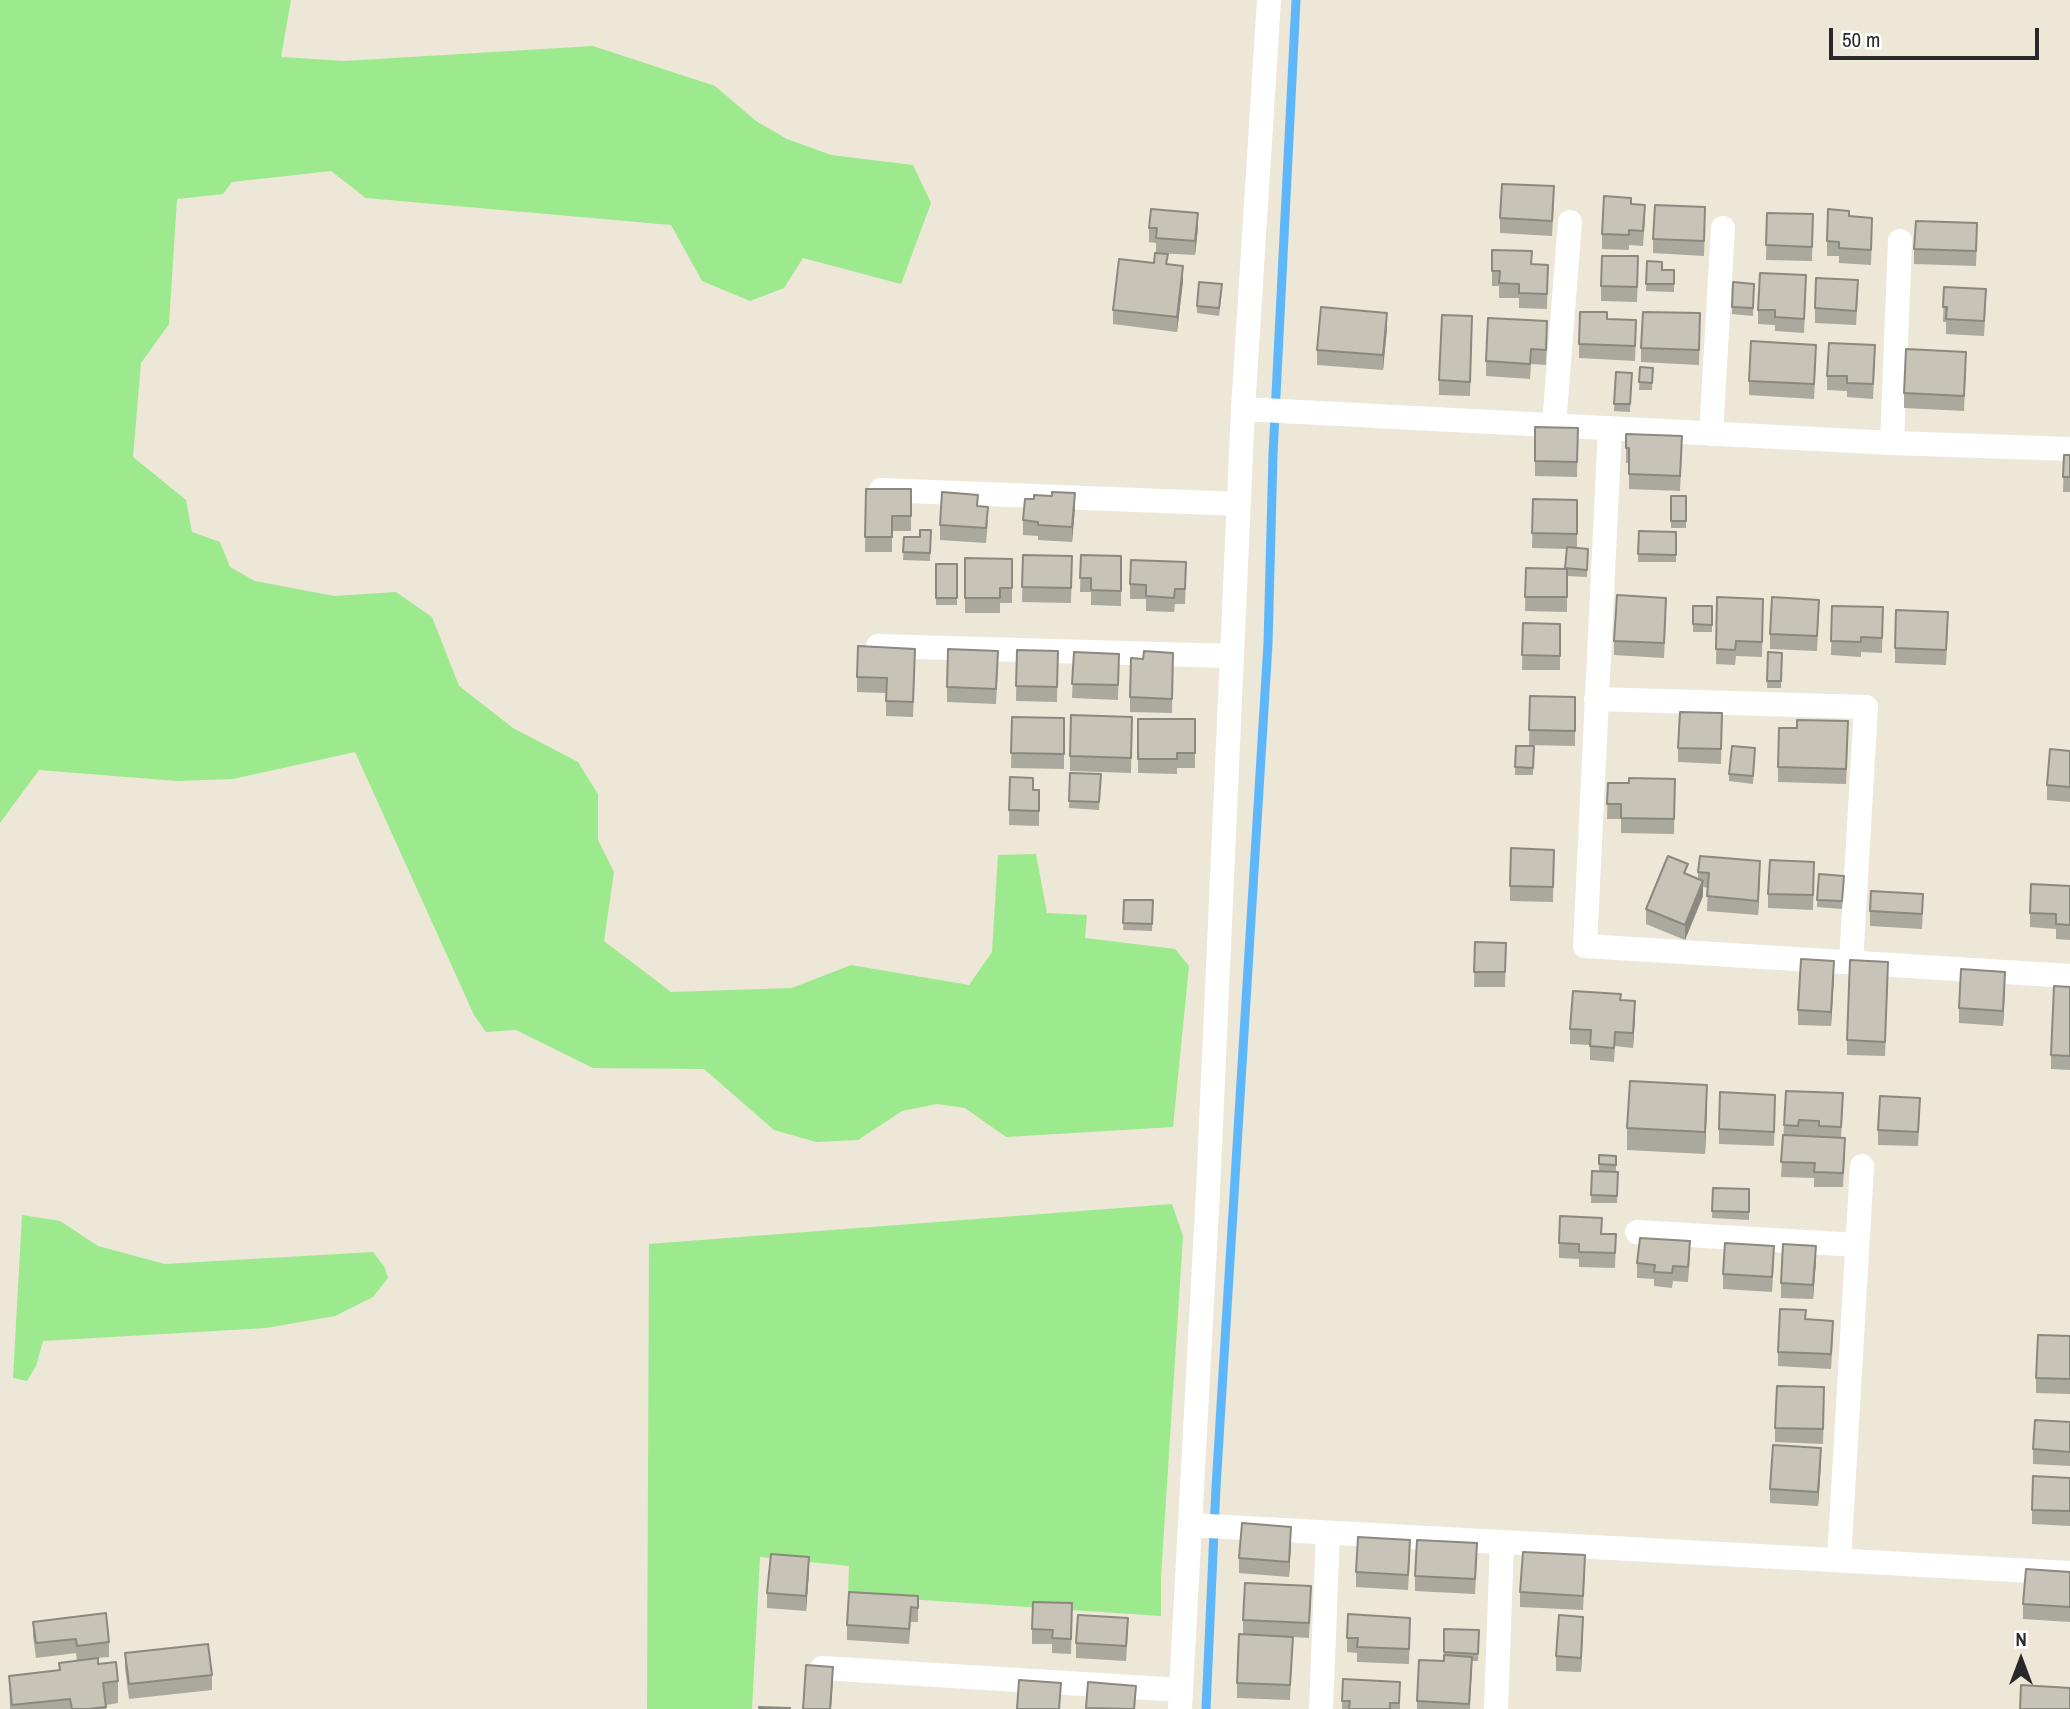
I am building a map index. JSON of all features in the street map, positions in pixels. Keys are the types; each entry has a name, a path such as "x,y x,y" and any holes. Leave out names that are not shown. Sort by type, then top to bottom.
{"street":[{"path":"822,1668 1181,1700 1208,1526 1209,1177 1243,409 1269,0"},
{"path":"1554,425 1570,222"},
{"path":"1711,434 1723,228"},
{"path":"1892,443 1900,241"},
{"path":"1243,409 1892,443 2070,449"},
{"path":"1610,429 1585,946 2070,976"},
{"path":"881,490 1239,504"},
{"path":"878,646 1231,656"},
{"path":"1596,699 1866,707 1851,962"},
{"path":"1839,1560 1862,1166"},
{"path":"1637,1232 1857,1245"},
{"path":"1208,1526 2070,1573"},
{"path":"1321,1709 1328,1533"},
{"path":"1496,1709 1502,1542"}],"green space":[{"path":"0,0 291,0 281,57 344,61 593,46 715,86 756,121 787,139 831,155 913,165 931,203 901,284 803,258 784,288 750,301 702,281 671,225 366,198 331,171 232,182 223,194 177,199 169,324 141,363 133,457 186,500 192,532 220,542 230,567 255,581 334,596 396,592 432,617 459,686 513,728 578,762 598,794 598,840 614,872 604,941 671,992 792,988 851,965 969,985 992,952 998,855 1036,854 1047,913 1087,915 1085,938 1175,949 1189,966 1173,1127 1006,1137 965,1108 937,1104 902,1111 858,1140 816,1142 774,1130 704,1069 593,1068 516,1030 486,1032 474,1015 355,752 233,779 177,781 39,770 0,823"},
{"path":"1172,1204 1183,1236 1161,1577 1161,1616 848,1595 849,1566 760,1557 752,1709 647,1709 649,1244"},
{"path":"22,1215 60,1221 98,1246 165,1264 373,1252 385,1268 388,1278 373,1297 335,1316 266,1328 43,1341 36,1366 27,1381 13,1378"}],"building":[{"path":"1502,184 1554,186 1552,221 1500,218"},
{"path":"1604,196 1631,198 1631,204 1645,205 1643,231 1629,230 1629,235 1602,234"},
{"path":"1655,205 1705,207 1704,241 1653,239"},
{"path":"1151,209 1198,213 1195,241 1156,238 1157,228 1149,228"},
{"path":"1828,209 1849,211 1849,216 1872,218 1871,250 1839,248 1839,242 1827,241"},
{"path":"1767,213 1813,214 1812,247 1766,245"},
{"path":"1916,221 1977,223 1976,251 1914,249"},
{"path":"1492,250 1532,251 1531,264 1548,265 1547,294 1519,293 1519,284 1499,283 1500,271 1492,271"},
{"path":"1155,253 1168,254 1166,264 1183,266 1177,317 1113,310 1119,259 1154,263"},
{"path":"1602,256 1638,256 1637,287 1601,286"},
{"path":"1647,261 1662,262 1662,270 1674,270 1674,284 1646,284"},
{"path":"1760,273 1806,275 1804,319 1775,317 1775,310 1758,310"},
{"path":"1816,278 1858,280 1856,311 1815,308"},
{"path":"1199,282 1222,284 1219,308 1197,306"},
{"path":"1733,282 1754,284 1753,308 1732,307"},
{"path":"1944,287 1986,289 1984,321 1946,319 1947,307 1943,307"},
{"path":"1321,307 1387,313 1383,355 1317,350"},
{"path":"1580,312 1607,312 1607,319 1636,320 1635,346 1579,344"},
{"path":"1643,312 1700,313 1699,350 1641,348"},
{"path":"1442,315 1472,316 1470,382 1439,380"},
{"path":"1488,318 1547,321 1546,350 1531,349 1530,364 1486,361"},
{"path":"1751,341 1816,345 1814,384 1749,381"},
{"path":"1829,343 1875,345 1873,384 1847,383 1847,376 1827,376"},
{"path":"1906,349 1966,352 1964,396 1904,393"},
{"path":"1640,367 1653,368 1652,383 1639,382"},
{"path":"1616,372 1632,373 1630,404 1614,404"},
{"path":"1535,427 1578,428 1577,462 1535,461"},
{"path":"1626,434 1682,436 1680,476 1629,474"},
{"path":"2064,455 2070,455 2070,477 2063,477"},
{"path":"866,489 911,489 911,516 892,516 892,537 865,537"},
{"path":"942,492 978,495 977,506 988,507 986,528 940,525"},
{"path":"1052,492 1075,493 1072,527 1038,525 1038,522 1023,520 1025,499 1034,499 1034,495 1052,496"},
{"path":"1671,496 1686,496 1686,521 1671,521"},
{"path":"1533,499 1577,500 1577,534 1532,533"},
{"path":"920,530 931,530 930,553 903,552 904,537 920,537"},
{"path":"1639,531 1676,532 1676,555 1638,554"},
{"path":"1567,547 1588,549 1587,570 1565,568"},
{"path":"1023,555 1072,556 1071,588 1022,587"},
{"path":"1081,555 1121,556 1121,591 1091,590 1091,578 1080,578"},
{"path":"965,558 1012,559 1012,588 1000,588 1000,598 965,598"},
{"path":"1131,560 1186,562 1185,589 1175,589 1174,598 1146,596 1146,585 1130,584"},
{"path":"936,564 957,564 957,598 936,598"},
{"path":"1526,568 1567,569 1567,597 1525,597"},
{"path":"1617,595 1666,598 1664,643 1614,641"},
{"path":"1717,597 1763,599 1762,642 1736,641 1735,650 1716,649"},
{"path":"1772,597 1819,600 1817,636 1770,634"},
{"path":"1693,606 1712,606 1712,625 1693,624"},
{"path":"1832,606 1883,607 1882,638 1861,637 1861,642 1831,641"},
{"path":"1896,610 1948,612 1946,650 1895,648"},
{"path":"1523,623 1560,624 1560,656 1522,655"},
{"path":"858,646 915,649 913,702 886,701 887,678 857,677"},
{"path":"948,649 998,651 996,689 947,687"},
{"path":"1017,650 1058,651 1057,687 1016,686"},
{"path":"1144,651 1173,653 1172,699 1130,697 1131,658 1143,659"},
{"path":"1074,652 1119,654 1118,685 1072,684"},
{"path":"1768,652 1782,653 1781,681 1767,681"},
{"path":"1530,696 1575,697 1575,731 1529,730"},
{"path":"1680,712 1722,713 1721,749 1678,748"},
{"path":"1071,715 1132,717 1131,758 1070,756"},
{"path":"1012,717 1064,718 1064,754 1011,753"},
{"path":"1138,719 1195,719 1195,753 1177,753 1177,759 1138,759"},
{"path":"1797,720 1848,721 1846,769 1778,767 1779,728 1797,728"},
{"path":"1516,746 1534,746 1533,768 1515,767"},
{"path":"1732,746 1755,748 1753,776 1729,774"},
{"path":"2050,749 2070,751 2070,787 2047,785"},
{"path":"1070,773 1101,774 1099,802 1069,801"},
{"path":"1010,777 1033,778 1033,790 1039,790 1039,811 1009,810"},
{"path":"1629,778 1675,779 1674,819 1621,818 1621,804 1607,804 1608,783 1629,783"},
{"path":"1511,848 1554,850 1553,887 1510,886"},
{"path":"1668,856 1688,864 1684,873 1703,881 1685,925 1646,909"},
{"path":"1700,856 1760,861 1758,901 1707,896 1709,873 1698,872"},
{"path":"1770,860 1814,862 1813,895 1768,894"},
{"path":"1819,874 1844,876 1842,901 1817,900"},
{"path":"2031,884 2070,886 2070,925 2056,924 2056,914 2030,913"},
{"path":"1871,891 1923,894 1922,914 1870,911"},
{"path":"1124,900 1153,900 1152,924 1123,923"},
{"path":"1475,942 1506,943 1505,972 1474,972"},
{"path":"1801,959 1834,961 1831,1012 1798,1010"},
{"path":"1850,960 1888,962 1885,1042 1847,1040"},
{"path":"1961,969 2005,972 2003,1011 1959,1008"},
{"path":"2054,986 2070,987 2070,1056 2051,1055"},
{"path":"1573,991 1621,994 1620,1000 1635,1001 1633,1033 1615,1032 1614,1048 1590,1046 1591,1030 1570,1029"},
{"path":"1630,1081 1707,1085 1705,1132 1627,1128"},
{"path":"1786,1091 1843,1093 1841,1127 1819,1126 1819,1121 1799,1120 1798,1126 1784,1125"},
{"path":"1720,1092 1775,1095 1774,1132 1719,1129"},
{"path":"1880,1096 1920,1098 1918,1132 1878,1130"},
{"path":"1783,1135 1845,1138 1843,1173 1814,1172 1815,1163 1781,1162"},
{"path":"1599,1155 1616,1156 1616,1165 1599,1164"},
{"path":"1592,1171 1618,1172 1617,1196 1591,1195"},
{"path":"1713,1188 1749,1189 1749,1212 1712,1211"},
{"path":"1560,1216 1602,1218 1601,1234 1616,1234 1615,1253 1579,1252 1579,1244 1559,1243"},
{"path":"1640,1238 1690,1241 1688,1267 1673,1266 1672,1273 1654,1272 1655,1265 1637,1263"},
{"path":"1725,1243 1774,1246 1772,1277 1723,1274"},
{"path":"1783,1244 1816,1246 1813,1285 1781,1283"},
{"path":"1780,1309 1806,1310 1805,1319 1833,1321 1831,1354 1778,1352"},
{"path":"2038,1335 2070,1336 2070,1379 2036,1378"},
{"path":"1777,1386 1824,1387 1823,1429 1775,1428"},
{"path":"2035,1420 2070,1422 2070,1452 2033,1449"},
{"path":"1773,1445 1821,1448 1818,1492 1770,1489"},
{"path":"2033,1476 2070,1478 2070,1511 2032,1510"},
{"path":"1242,1523 1291,1527 1289,1562 1239,1558"},
{"path":"1358,1537 1410,1540 1408,1575 1356,1572"},
{"path":"1417,1540 1477,1543 1475,1579 1415,1576"},
{"path":"1523,1552 1585,1555 1583,1596 1520,1592"},
{"path":"771,1554 809,1557 806,1596 767,1593"},
{"path":"2026,1569 2070,1572 2070,1607 2023,1604"},
{"path":"1245,1583 1311,1586 1309,1623 1243,1620"},
{"path":"849,1592 918,1596 918,1608 911,1607 909,1629 847,1625"},
{"path":"1033,1602 1072,1603 1071,1639 1052,1638 1053,1630 1032,1629"},
{"path":"106,1613 109,1642 77,1646 76,1639 36,1643 33,1622"},
{"path":"1348,1614 1410,1618 1409,1649 1357,1647 1358,1638 1347,1638"},
{"path":"1078,1615 1128,1618 1126,1646 1076,1643"},
{"path":"1559,1615 1583,1617 1581,1658 1556,1656"},
{"path":"1444,1629 1479,1630 1478,1654 1444,1652"},
{"path":"1239,1634 1293,1637 1290,1685 1237,1683"},
{"path":"208,1644 212,1675 129,1684 125,1653"},
{"path":"1444,1655 1472,1657 1469,1704 1417,1701 1419,1660 1444,1661"},
{"path":"98,1658 98,1664 116,1662 118,1681 103,1683 106,1707 72,1709 70,1699 12,1705 9,1676 60,1670 59,1663"},
{"path":"806,1665 833,1667 830,1709 803,1709"},
{"path":"1343,1679 1400,1682 1399,1703 1390,1703 1390,1709 1349,1709 1350,1701 1342,1701"},
{"path":"1019,1680 1061,1683 1059,1709 1017,1709"},
{"path":"1088,1682 1136,1686 1134,1709 1086,1708"},
{"path":"2021,1685 2070,1688 2070,1709 2020,1709"},
{"path":"790,1708 790,1709 759,1709"}],"waterway":[{"path":"1206,1709 1216,1487 1268,644 1273,454 1296,0"}]}
